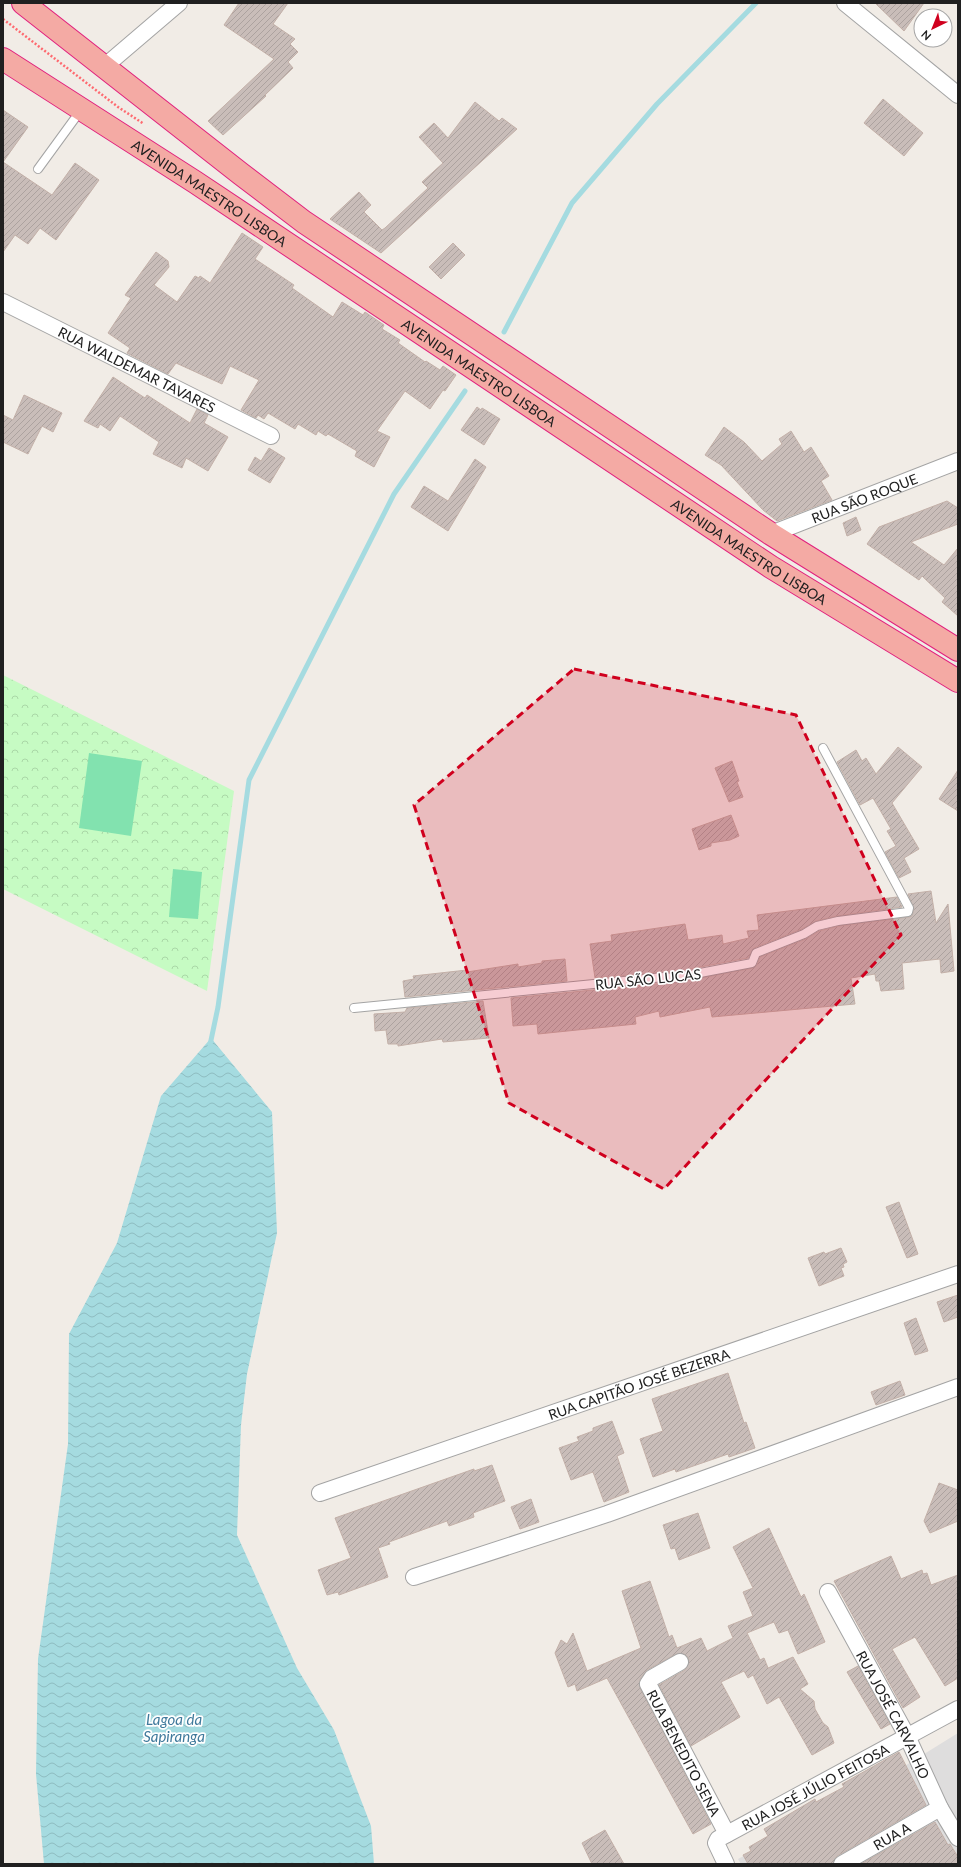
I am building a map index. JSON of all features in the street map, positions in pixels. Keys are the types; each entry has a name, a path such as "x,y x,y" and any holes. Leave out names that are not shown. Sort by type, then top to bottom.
{"highway":[{"name":"AVENIDA MAESTRO LISBOA","path":"23,3 304,222 771,534 958,650"},
{"name":"AVENIDA MAESTRO LISBOA","path":"3,59 200,186 771,567 958,681"}],"street":[{"path":"104,67 179,3"},
{"path":"845,3 958,95"},
{"name":"RUA WALDEMAR TAVARES","path":"3,302 271,436"},
{"name":"RUA SÃO ROQUE","path":"771,534 958,461"},
{"name":"RUA CAPITÃO JOSÉ BEZERRA","path":"320,1493 958,1274"},
{"path":"414,1577 607,1514 958,1387"},
{"name":"RUA JOSÉ CARVALHO","path":"828,1592 907,1736 940,1808 958,1838"},
{"name":"RUA BENEDITO SENA","path":"680,1662 652,1678 648,1684 721,1839 726,1864"},
{"name":"RUA JOSÉ JÚLIO FEITOSA","path":"721,1839 958,1709"},
{"name":"RUA A","path":"842,1864 940,1808"}],"lane":[{"path":"38,169 81,109"},
{"name":"RUA SÃO LUCAS","path":"354,1008 664,977 674,978 699,974 752,962 756,953 804,934 817,926 838,921 908,912 909,908 823,748"}],"highlighted area":[{"path":"574,669 796,715 901,935 664,1189 509,1103 414,805"}],"shaded area":[{"path":"958,1733 958,1864 741,1864 738,1859 908,1764"}],"green space":[{"path":"3,675 234,791 207,991 3,889"},
{"path":"89,753 142,761 131,836 79,828"},
{"path":"173,869 202,872 198,919 169,917"}],"water":[{"name":"Lagoa da Sapiranga","path":"211,1038 272,1112 277,1233 247,1374 241,1425 237,1535 297,1668 334,1730 371,1826 374,1864 44,1864 36,1774 38,1659 68,1444 69,1334 117,1243 161,1096"}],"building":[{"path":"239,3 288,3 273,24 295,39 290,44 298,52 288,62 293,68 265,95 266,96 223,135 208,121 274,59 224,25"},
{"path":"875,3 924,3 920,8 913,8 913,18 904,31"},
{"path":"883,99 923,133 904,156 864,123"},
{"path":"475,102 499,121 502,118 517,129 381,253 330,219 359,192 371,205 364,212 382,230 385,228 428,188 422,182 443,163 419,137 434,123 448,138"},
{"path":"3,110 28,127 3,162"},
{"path":"3,162 52,195 75,163 99,180 56,240 40,228 28,244 15,235 3,252"},
{"path":"242,233 263,247 255,259 294,285 292,288 333,317 342,302 363,315 365,312 384,325 382,329 400,340 398,343 425,362 426,361 440,370 443,366 456,375 445,391 443,390 430,409 405,391 377,431 390,437 374,467 355,456 357,451 328,434 326,436 318,431 316,435 298,424 295,429 268,413 264,419 258,415 256,418 241,410 259,380 230,366 222,384 176,363 168,374 127,353 130,348 108,333 131,298 125,295 156,252 168,261 169,267 154,285 177,302 195,276 199,278 200,276 210,283"},
{"path":"453,243 465,255 441,279 429,267"},
{"path":"113,377 145,398 147,395 190,423 197,409 208,415 204,423 228,437 208,471 186,458 182,468 153,454 159,442 120,416 110,431 100,424 98,428 84,421"},
{"path":"24,395 62,413 53,432 42,426 28,454 3,442 3,415 13,420"},
{"path":"477,407 481,410 482,408 500,419 484,445 461,430"},
{"path":"724,427 744,442 762,461 782,444 779,439 791,431 804,452 811,447 829,476 821,481 832,500 777,521 763,510 721,465 705,455"},
{"path":"269,448 285,458 270,483 248,470 255,457 261,461"},
{"path":"475,459 486,467 448,531 411,507 424,486 448,501"},
{"path":"947,501 958,508 958,524 911,542 944,565 958,548 958,616 942,602 945,598 922,576 919,580 867,544 879,527"},
{"path":"856,517 861,530 847,536 843,523"},
{"path":"898,747 922,767 892,803 919,849 904,858 911,872 899,878 885,852 896,846 887,831 891,829 873,798 860,805 837,762 856,750 862,761 866,758 876,774"},
{"path":"732,761 739,781 737,782 743,797 729,802 715,768"},
{"path":"958,770 958,811 939,799"},
{"path":"731,815 739,836 730,840 711,843 711,846 699,850 692,829"},
{"path":"931,891 936,923 948,904 954,971 941,973 940,959 902,963 904,989 881,991 879,981 876,981 875,974 851,978 855,1004 712,1017 710,1007 660,1017 659,1011 635,1017 636,1024 538,1034 537,1024 513,1026 511,998 675,983 753,968 757,965 760,957 806,939 819,931 839,926 912,916 914,909 908,894"},
{"path":"897,897 902,907 837,916 816,921 802,929 754,948 748,958 674,972 595,978 590,944 612,941 611,935 685,924 688,940 722,935 723,944 749,938 747,931 759,930 757,915"},
{"path":"565,959 567,981 405,997 403,981 414,979 413,976 467,970 467,972 518,964 518,967 542,963 542,961"},
{"path":"483,1001 489,1038 443,1042 442,1039 398,1046 398,1044 388,1044 386,1030 375,1031 374,1014 405,1012 407,1008"},
{"path":"899,1202 918,1254 907,1258 886,1207"},
{"path":"841,1248 847,1262 843,1264 844,1267 841,1268 844,1276 819,1286 808,1258"},
{"path":"958,1295 958,1317 944,1322 937,1302"},
{"path":"916,1318 928,1351 915,1355 904,1323"},
{"path":"728,1373 744,1423 746,1422 755,1448 729,1457 728,1454 676,1472 675,1469 653,1477 640,1439 663,1431 652,1399"},
{"path":"900,1381 905,1395 876,1405 871,1392"},
{"path":"612,1421 624,1453 617,1456 629,1492 604,1502 593,1472 571,1480 559,1448 579,1441 577,1437 593,1431 593,1428"},
{"path":"492,1465 505,1501 473,1513 474,1517 449,1526 447,1521 389,1542 390,1544 378,1548 388,1577 339,1595 338,1592 327,1595 318,1570 351,1558 335,1518 474,1469 474,1471"},
{"path":"939,1483 958,1490 958,1521 930,1533 924,1521"},
{"path":"531,1499 539,1522 520,1529 511,1507"},
{"path":"698,1513 710,1548 679,1560 675,1548 671,1549 663,1525"},
{"path":"769,1528 801,1597 804,1594 825,1642 798,1654 788,1630 779,1633 774,1622 747,1633 760,1660 764,1658 768,1668 793,1657 808,1684 800,1689 814,1701 815,1709 823,1723 828,1727 834,1743 812,1755 779,1697 767,1704 753,1675 748,1678 744,1671 721,1682 740,1717 691,1746 659,1685 685,1670 689,1662 688,1657 684,1654 676,1654 647,1670 640,1679 640,1688 711,1824 693,1834 607,1678 577,1691 575,1684 568,1687 555,1653 561,1640 567,1644 573,1633 587,1671 641,1648 622,1591 650,1581 669,1637 672,1635 677,1648 701,1638 707,1651 733,1638 728,1626 753,1616 743,1592 753,1588 733,1547"},
{"path":"891,1556 901,1579 922,1570 923,1574 927,1573 931,1585 958,1575 958,1678 945,1686 915,1637 892,1649 920,1697 903,1708 834,1581"},
{"path":"858,1666 890,1724 881,1729 847,1672"},
{"path":"899,1752 926,1805 837,1856 833,1864 748,1864 743,1855 751,1851 749,1847 768,1836 764,1829 815,1799 816,1802 844,1787 842,1784"},
{"path":"935,1822 948,1845 950,1844 958,1857 958,1864 861,1864"},
{"path":"605,1830 624,1864 592,1864 582,1843"}],"waterway":[{"path":"504,332 572,203 657,104 756,3"},
{"path":"210,1045 218,1007 249,780 394,494 465,391"}]}
